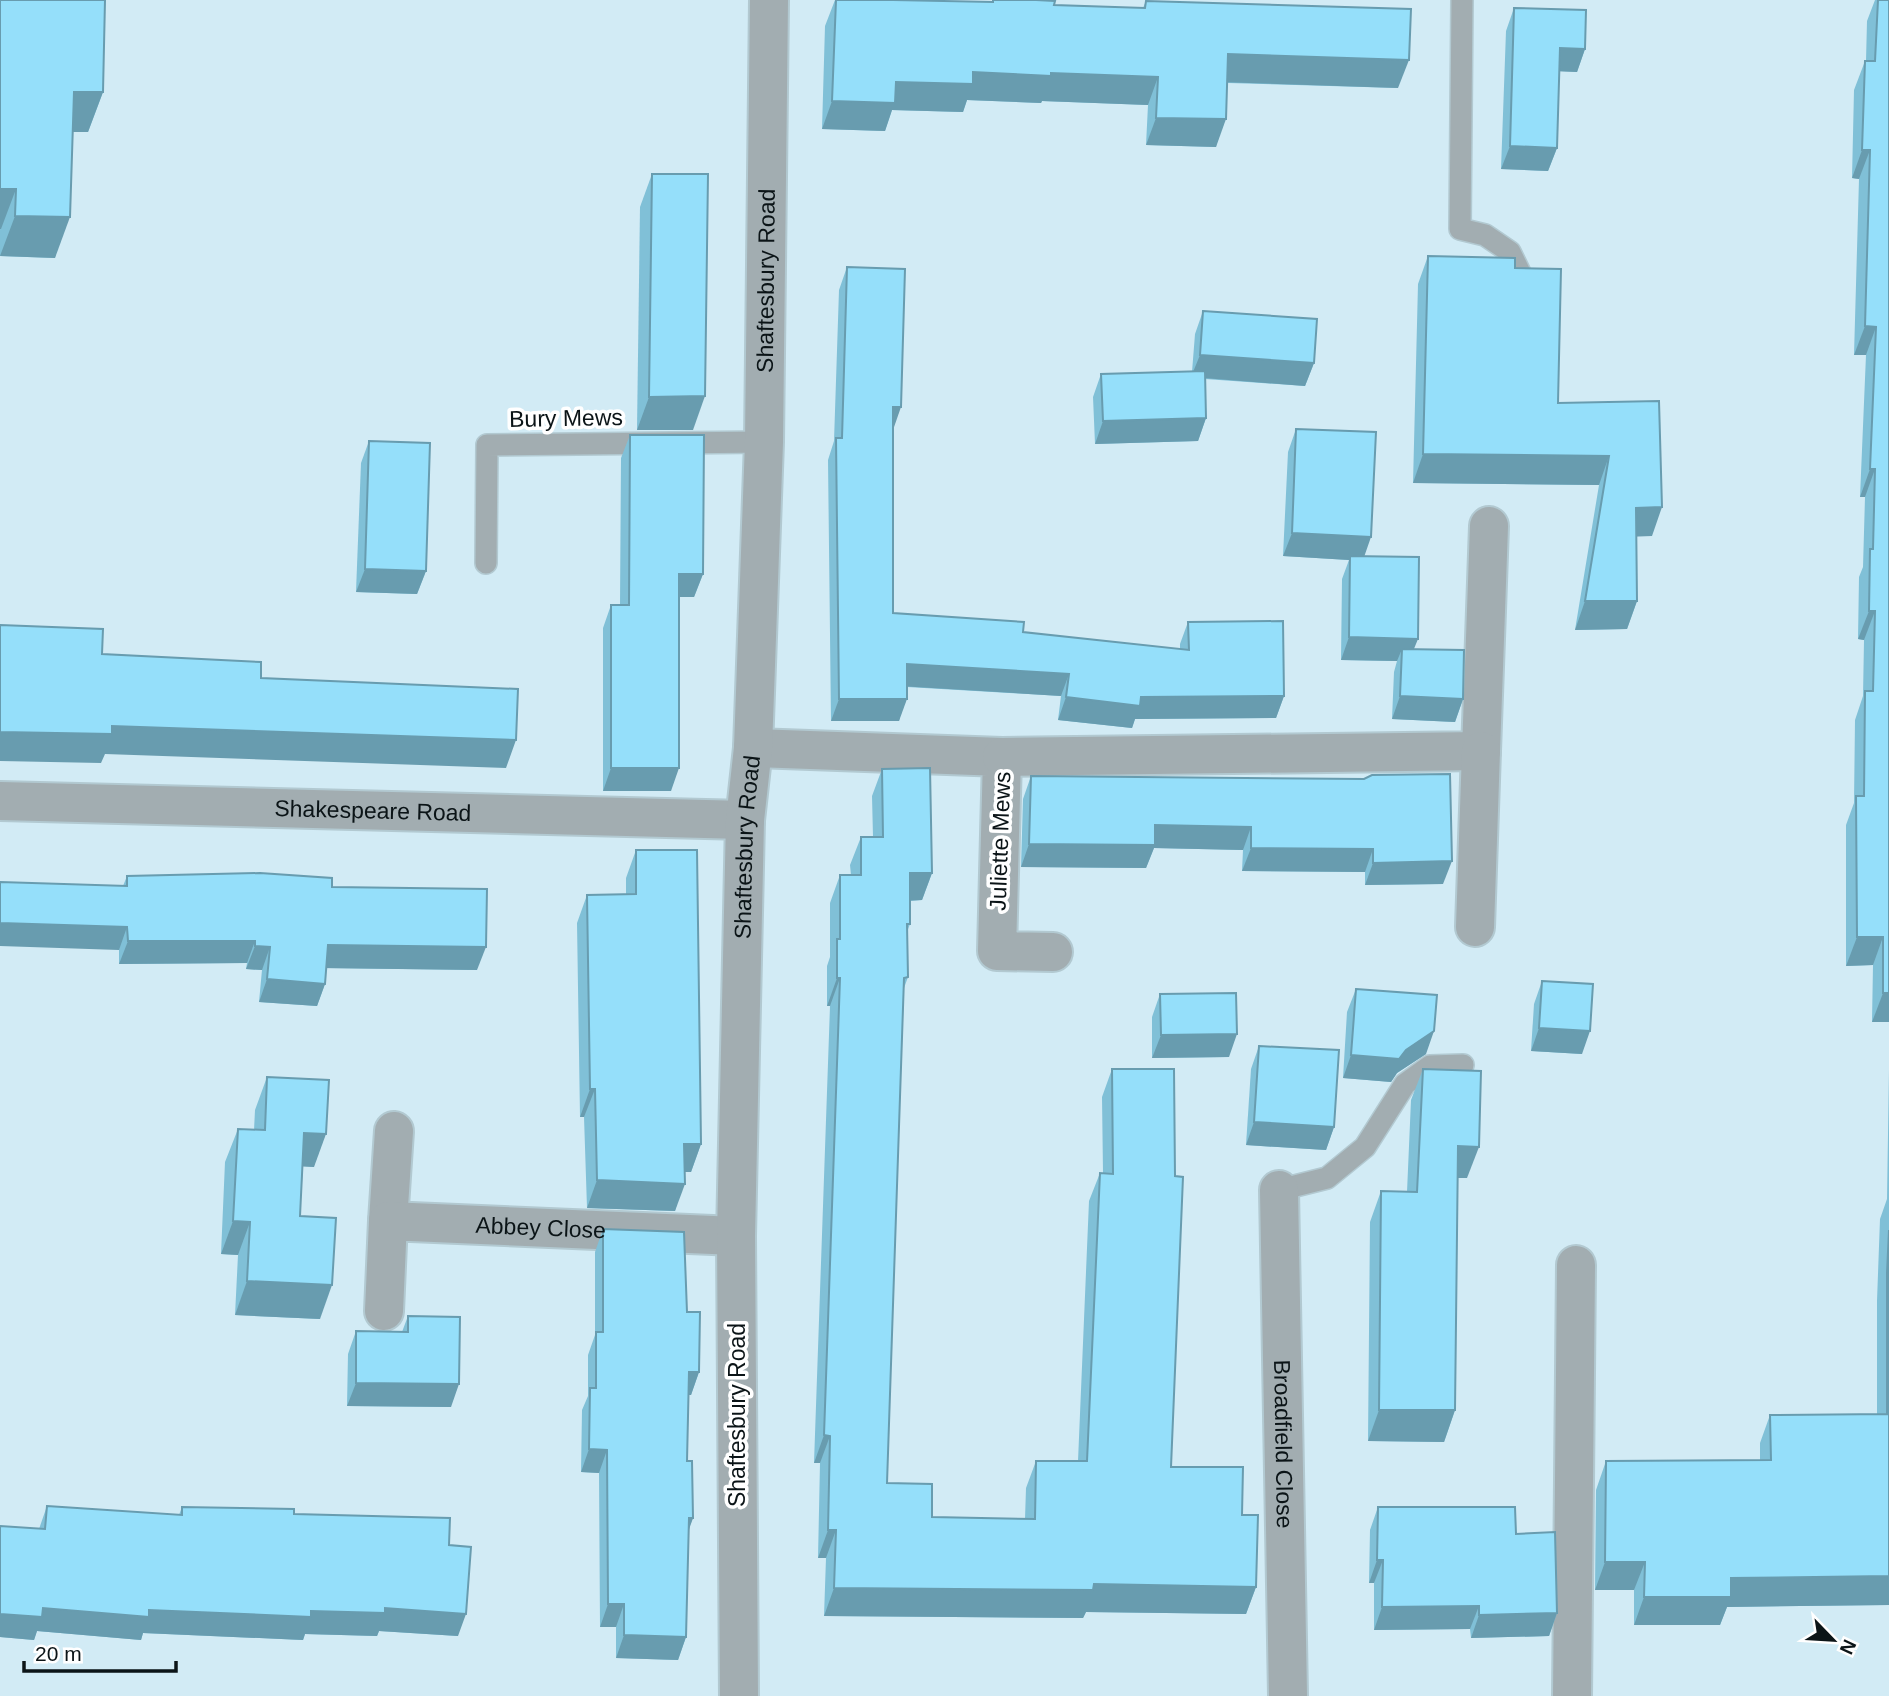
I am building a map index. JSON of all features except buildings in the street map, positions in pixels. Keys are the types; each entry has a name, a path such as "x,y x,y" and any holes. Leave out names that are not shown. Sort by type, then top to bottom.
{"street":[{"name":"Shaftesbury Road","path":"739,1696 736,1236 745,820 753,748 764,442 769,0"},
{"path":"1475,927 1489,526"},
{"name":"Juliette Mews","path":"753,748 1002,757 997,951 1053,952"},
{"path":"1002,757 1481,751"},
{"name":"Shakespeare Road","path":"0,801 745,820"},
{"path":"384,1311 394,1131"},
{"name":"Broadfield Close","path":"1279,1190 1288,1696"},
{"name":"Abbey Close","path":"388,1221 736,1236"},
{"path":"1572,1696 1576,1265"}],"lane":[{"path":"1461,0 1460,229 1485,235 1510,252 1523,279"},
{"name":"Bury Mews","path":"486,563 487,446 764,442"},
{"path":"1279,1190 1327,1178 1365,1147 1405,1084 1430,1066 1463,1065"}]}
